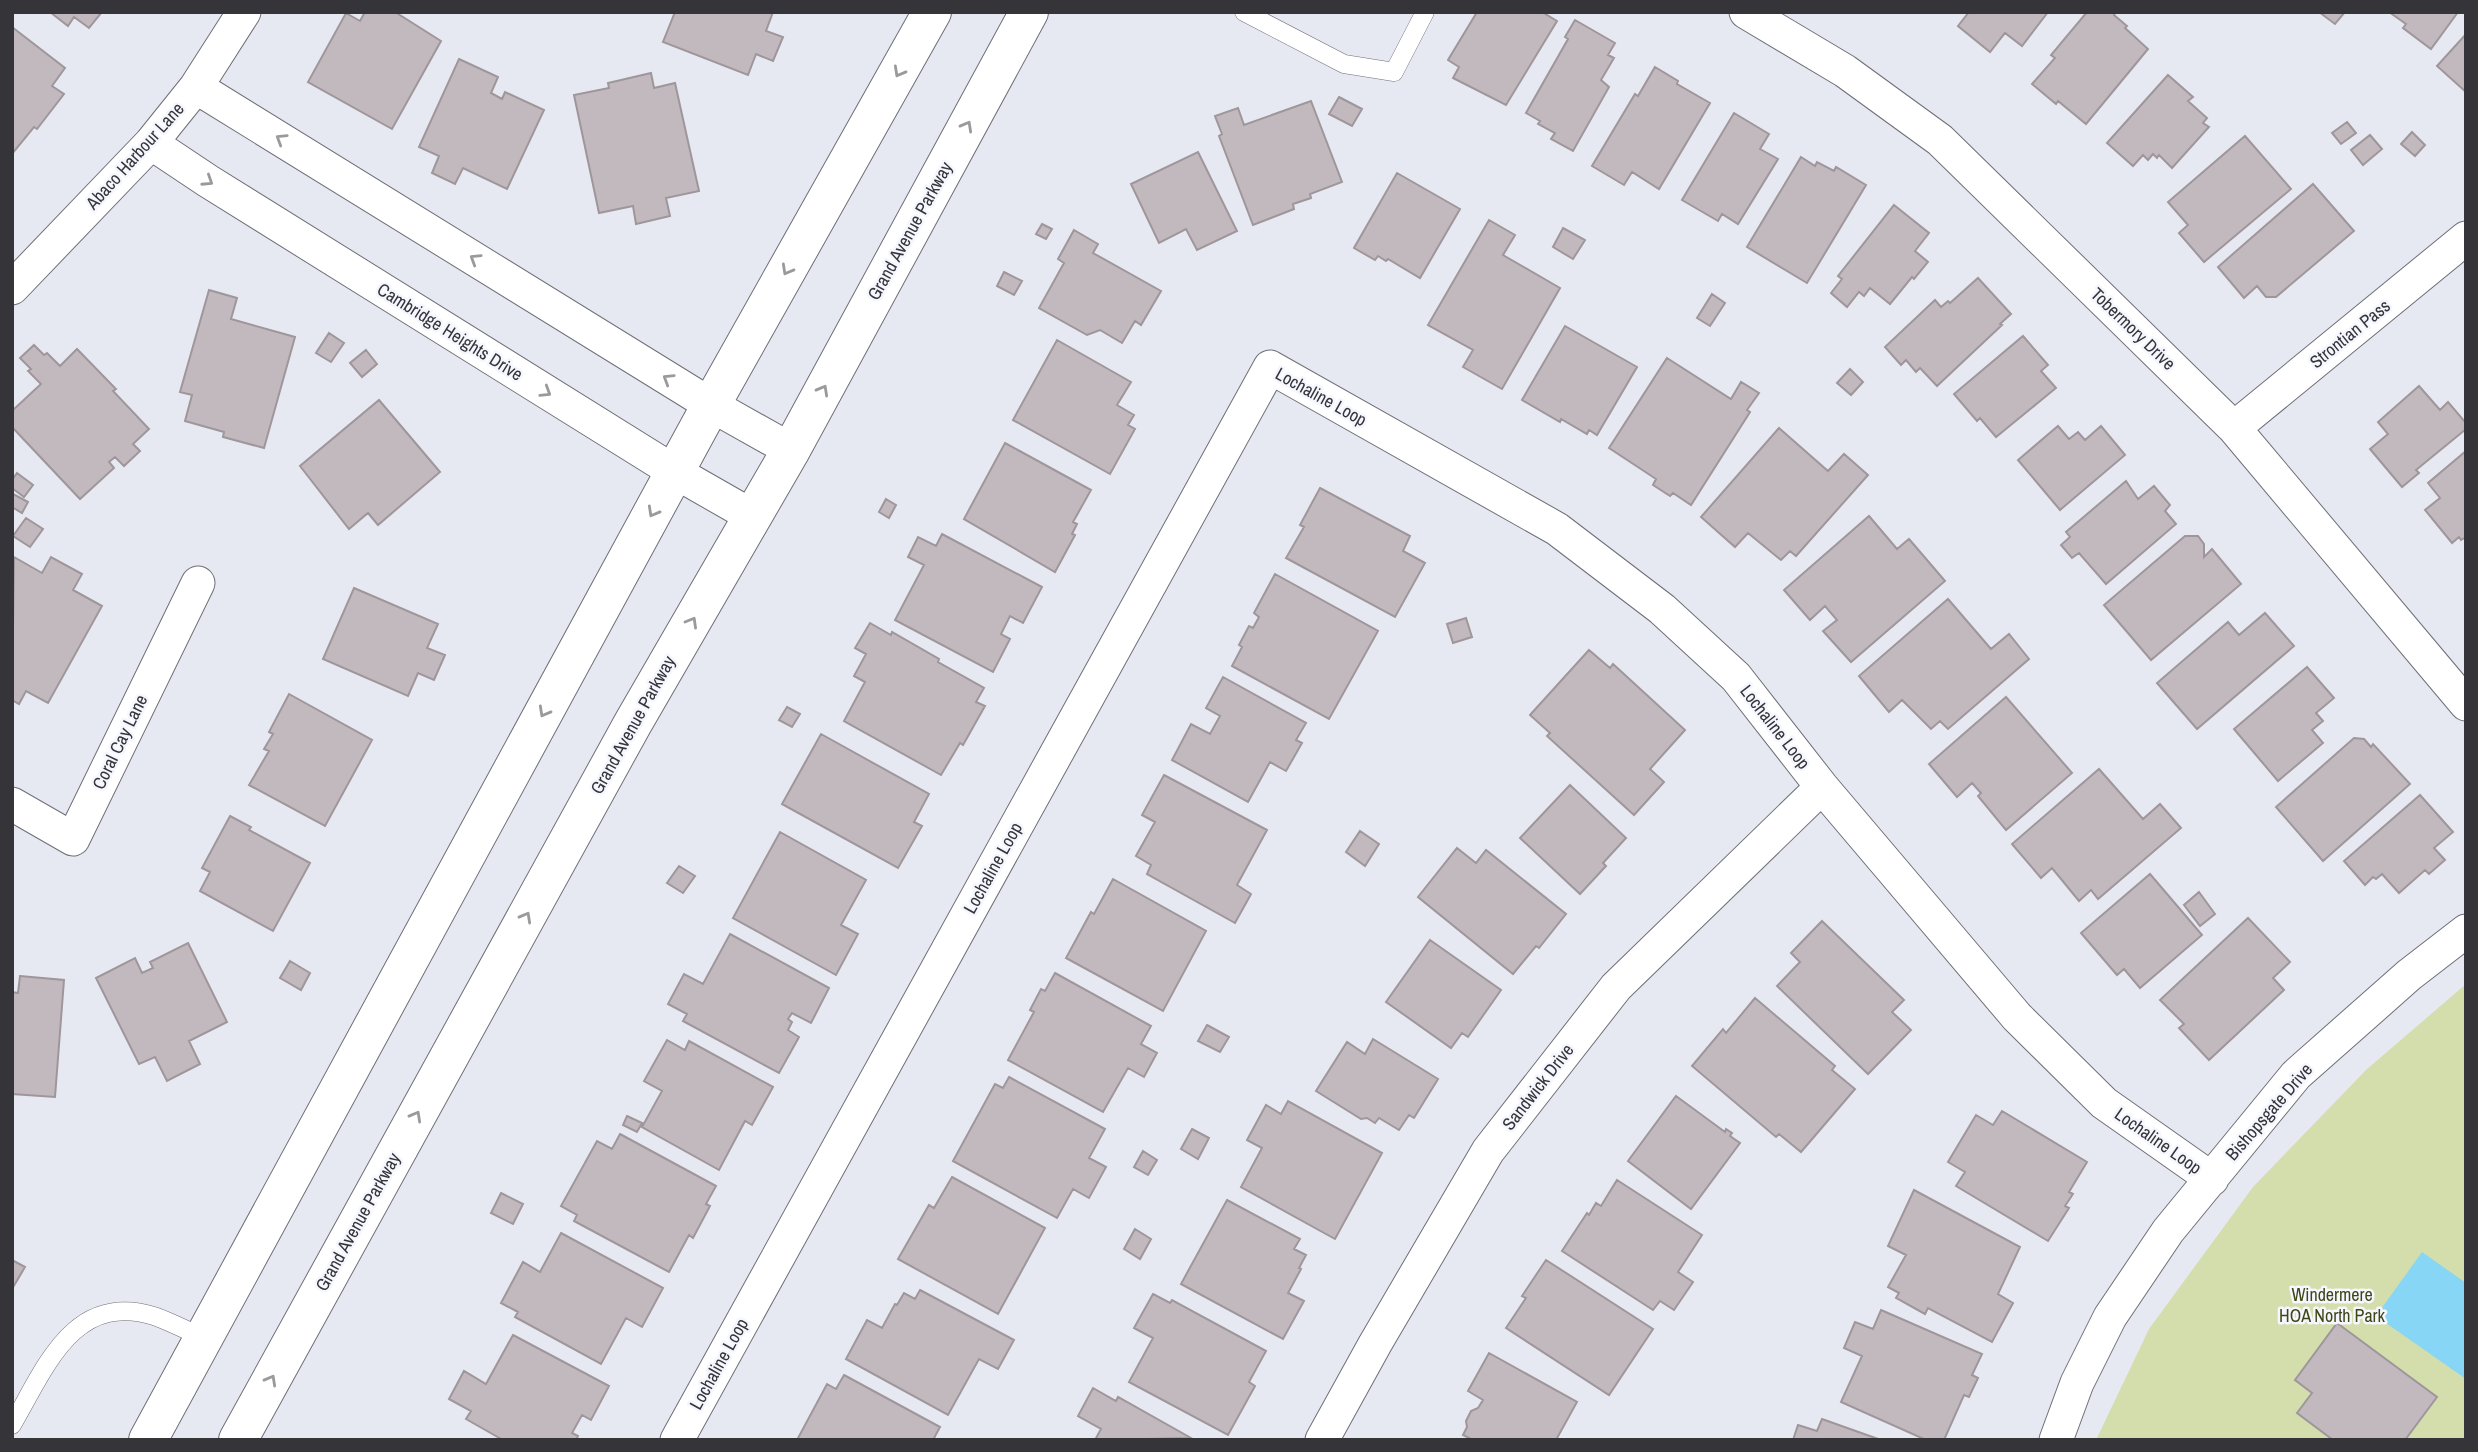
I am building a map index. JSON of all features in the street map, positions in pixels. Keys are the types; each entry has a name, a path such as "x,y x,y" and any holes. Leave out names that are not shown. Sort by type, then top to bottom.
{"main road":[{"path":"148,1440 674,472 932,12"},
{"name":"Grand Avenue Parkway","path":"238,1440 633,723 791,450 1029,12"}],"street":[{"name":"Abaco Harbour Lane","path":"12,288 151,143 196,87 244,12"},
{"name":"Tobermory Drive","path":"1746,12 1845,71 1940,140 2234,428 2466,704"},
{"path":"196,87 711,405 791,450"},
{"name":"Cambridge Heights Drive","path":"151,143 674,472 752,516"},
{"name":"Strontian Pass","path":"2234,428 2466,238"},
{"name":"Lochaline Loop","path":"677,1440 1270,367 1557,529 1662,608 1736,677 1822,786 2018,1017 2104,1103 2212,1179"},
{"name":"Coral Cay Lane","path":"12,804 73,839 198,583"},
{"name":"Sandwick Drive","path":"1322,1440 1488,1152 1616,987 1822,786"},
{"name":"Bishopsgate Drive","path":"2056,1440 2077,1383 2110,1317 2168,1231 2296,1075 2409,975 2466,931"}],"lane":[{"path":"1244,12 1344,64 1394,72 1425,12"},
{"path":"12,1425 48,1363 68,1335 89,1318 116,1312 155,1316 204,1338"}],"green space":[{"name":"Windermere HOA North Park","path":"2466,984 2466,1440 2096,1440 2149,1329 2253,1187 2366,1070"}],"water":[{"path":"2422,1252 2466,1283 2466,1379 2376,1316"}],"building":[{"path":"50,12 102,12 89,28 74,17 68,26"},
{"path":"365,12 395,12 441,41 392,129 308,82 346,13 360,21"},
{"path":"675,12 773,12 766,31 783,37 773,61 756,54 748,75 663,42"},
{"path":"1477,12 1542,12 1557,21 1506,105 1453,78 1459,67 1448,60"},
{"path":"1969,12 2048,12 2022,46 2005,33 1990,52 1958,26"},
{"path":"2087,12 2116,12 2114,15 2127,26 2125,28 2148,49 2086,124 2032,84 2055,58 2051,55"},
{"path":"2319,12 2345,12 2335,24"},
{"path":"2389,12 2458,12 2431,49 2403,28 2406,24"},
{"path":"1575,20 1615,43 1608,55 1614,58 1601,80 1609,87 1573,151 1551,139 1555,133 1538,124 1540,121 1526,113 1568,39 1565,37"},
{"path":"12,27 65,68 52,86 64,94 37,129 34,127 12,154"},
{"path":"2466,34 2466,92 2437,66"},
{"path":"459,59 498,77 491,93 502,99 505,92 544,110 507,189 463,168 455,184 432,173 439,156 419,147"},
{"path":"1655,67 1678,81 1677,84 1710,103 1659,189 1632,172 1624,185 1592,166 1635,94 1638,96"},
{"path":"651,73 654,88 675,83 699,191 666,198 670,216 636,224 633,206 599,213 574,95 609,88 608,83"},
{"path":"2168,75 2193,97 2188,101 2207,118 2203,123 2209,127 2172,168 2159,155 2157,158 2153,154 2148,160 2143,155 2133,166 2107,143"},
{"path":"1339,97 1362,109 1352,126 1329,114"},
{"path":"1311,101 1342,182 1310,194 1311,198 1293,204 1294,209 1253,225 1219,136 1222,134 1215,116 1238,108 1244,125"},
{"path":"1734,113 1769,134 1760,149 1778,159 1738,224 1722,214 1718,221 1682,200"},
{"path":"2347,122 2356,133 2341,144 2332,133"},
{"path":"2412,132 2425,145 2415,156 2401,144"},
{"path":"2370,135 2382,149 2363,165 2351,150"},
{"path":"2245,136 2291,189 2204,262 2179,233 2188,225 2168,202"},
{"path":"1198,152 1237,231 1197,250 1186,229 1159,243 1131,184"},
{"path":"1801,157 1815,166 1817,162 1834,171 1836,167 1866,185 1807,283 1747,247"},
{"path":"1397,173 1460,209 1420,278 1388,259 1386,261 1378,256 1375,260 1354,248"},
{"path":"2313,184 2354,231 2276,297 2266,297 2257,286 2244,298 2218,267"},
{"path":"1894,205 1929,233 1915,251 1928,262 1890,304 1870,288 1864,296 1859,292 1847,307 1831,293 1842,279 1838,276"},
{"path":"1489,220 1515,235 1503,255 1560,288 1502,389 1463,367 1473,350 1428,325"},
{"path":"1042,224 1052,229 1046,239 1036,234"},
{"path":"1563,228 1585,240 1573,259 1553,247"},
{"path":"1074,230 1098,244 1093,253 1161,291 1141,325 1135,321 1122,343 1100,330 1087,335 1039,308 1064,263 1058,259"},
{"path":"1004,272 1022,281 1014,295 997,286"},
{"path":"1978,278 2011,314 2000,324 2002,325 1937,386 1920,368 1916,372 1906,360 1901,365 1885,347 1935,300 1941,307 1948,301 1950,303"},
{"path":"209,290 237,298 231,319 295,337 264,448 223,437 224,432 185,421 192,395 180,392"},
{"path":"1712,294 1725,303 1710,326 1697,318"},
{"path":"1565,326 1637,367 1597,435 1589,430 1587,434 1561,419 1560,422 1522,400"},
{"path":"329,333 344,343 331,362 316,353"},
{"path":"2023,336 2048,365 2041,371 2056,388 1996,437 1980,418 1977,421 1954,394"},
{"path":"1057,340 1131,382 1117,405 1134,415 1128,425 1135,429 1110,474 1013,420"},
{"path":"34,345 60,366 77,349 116,389 113,391 149,429 133,444 140,451 124,466 115,457 109,462 114,468 80,499 12,427 12,411 41,384 20,358"},
{"path":"366,350 377,364 362,377 350,363"},
{"path":"1667,358 1731,399 1741,382 1759,393 1747,410 1750,412 1691,505 1673,493 1670,496 1653,485 1656,479 1609,448"},
{"path":"1850,369 1863,382 1851,395 1837,383"},
{"path":"2419,386 2440,410 2448,402 2466,423 2466,429 2416,470 2419,473 2402,487 2370,449 2388,434 2378,422"},
{"path":"379,400 440,472 378,525 368,513 349,529 300,466"},
{"path":"2058,426 2069,439 2078,432 2085,440 2101,426 2125,455 2060,510 2018,460"},
{"path":"1779,428 1828,471 1844,454 1868,475 1796,556 1790,551 1781,560 1748,533 1735,547 1701,517"},
{"path":"1005,443 1091,490 1073,522 1077,524 1072,534 1075,535 1055,572 964,519"},
{"path":"2466,451 2466,537 2461,540 2459,537 2452,543 2425,510 2440,498 2428,483"},
{"path":"17,473 33,485 24,497 12,488 12,480"},
{"path":"2126,481 2138,499 2154,486 2170,505 2165,511 2176,524 2106,584 2079,553 2072,558 2061,545 2070,537 2066,532"},
{"path":"1320,488 1410,536 1403,551 1425,563 1395,617 1286,558 1304,527 1300,525"},
{"path":"13,494 28,502 22,513 12,507"},
{"path":"886,499 896,505 889,518 879,512"},
{"path":"1869,516 1897,549 1909,539 1945,581 1851,662 1823,631 1837,620 1825,606 1810,620 1784,590"},
{"path":"26,518 43,529 30,547 13,536"},
{"path":"942,534 1042,587 1023,623 1010,616 1001,634 1010,639 993,672 895,620 924,565 908,557 918,537 936,546"},
{"path":"2185,536 2198,536 2204,544 2204,557 2212,549 2241,584 2151,660 2104,605"},
{"path":"14,557 42,573 51,557 82,574 73,590 102,606 48,703 26,691 19,704 12,700"},
{"path":"1275,574 1378,631 1329,719 1232,666 1249,626 1253,628 1259,617 1254,613"},
{"path":"354,588 438,624 427,648 445,655 434,680 418,673 408,696 323,659"},
{"path":"1948,599 1991,649 2009,634 2029,659 1948,729 1940,721 1931,729 1902,700 1889,712 1859,676"},
{"path":"2265,613 2294,646 2197,729 2157,683 2228,622 2239,635"},
{"path":"1466,618 1472,637 1453,643 1447,624"},
{"path":"870,623 891,635 892,632 984,688 976,702 985,706 963,745 960,743 941,775 844,721 865,682 854,676 866,654 855,648"},
{"path":"1589,650 1610,668 1613,664 1685,730 1650,769 1664,782 1634,815 1547,736 1550,733 1530,715"},
{"path":"2307,667 2334,698 2316,713 2323,721 2312,730 2323,743 2278,781 2234,729"},
{"path":"1223,677 1306,723 1296,740 1302,743 1286,771 1270,762 1248,802 1172,760 1191,724 1210,734 1220,716 1206,708"},
{"path":"289,694 372,740 325,826 249,785 269,751 264,749 273,734 269,732"},
{"path":"2006,697 2072,773 2006,830 1978,796 1981,793 1972,783 1957,797 1929,764"},
{"path":"787,707 800,714 792,727 779,720"},
{"path":"821,734 929,794 914,822 922,826 898,868 782,804"},
{"path":"2354,738 2364,739 2371,747 2373,744 2410,784 2323,861 2276,807"},
{"path":"2099,769 2143,819 2160,804 2181,828 2098,899 2091,890 2079,901 2052,868 2041,878 2012,844"},
{"path":"1164,775 1267,830 1237,885 1251,894 1235,923 1147,874 1151,865 1136,856 1155,822 1142,815"},
{"path":"1570,785 1626,838 1603,863 1606,866 1580,894 1520,838"},
{"path":"2420,795 2453,832 2434,848 2445,860 2429,874 2425,870 2399,893 2382,874 2376,879 2373,877 2365,885 2344,861"},
{"path":"230,816 251,827 249,830 310,863 273,931 200,891 210,872 202,868"},
{"path":"1360,831 1379,844 1365,866 1346,852"},
{"path":"780,832 866,880 841,925 858,934 836,975 733,918"},
{"path":"1457,848 1476,863 1486,850 1566,914 1539,948 1536,946 1513,974 1418,897"},
{"path":"679,866 695,876 683,893 667,883"},
{"path":"2150,874 2202,935 2140,988 2124,969 2117,975 2081,933"},
{"path":"1113,879 1206,931 1163,1011 1066,958"},
{"path":"2199,892 2215,914 2200,926 2184,905"},
{"path":"2248,918 2290,962 2273,978 2284,990 2209,1060 2179,1028 2184,1024 2160,1000"},
{"path":"1822,921 1904,1000 1892,1012 1911,1030 1868,1074 1777,986 1800,962 1791,953"},
{"path":"730,934 829,988 811,1023 792,1013 788,1019 792,1022 788,1030 799,1037 779,1073 683,1021 687,1014 668,1004 684,974 703,984"},
{"path":"1430,940 1501,990 1468,1037 1462,1033 1451,1048 1386,1002"},
{"path":"188,943 227,1022 189,1041 200,1064 167,1081 155,1057 139,1064 96,978 135,958 142,973 153,968 150,962"},
{"path":"290,961 310,973 301,990 280,978"},
{"path":"1055,973 1151,1026 1141,1044 1157,1053 1144,1077 1128,1068 1103,1112 1008,1060 1034,1012 1030,1010 1041,989 1045,991"},
{"path":"20,976 64,980 55,1097 12,1094 12,992 18,993"},
{"path":"1755,998 1835,1066 1832,1070 1855,1089 1801,1152 1779,1134 1776,1137 1692,1066 1723,1029 1726,1033"},
{"path":"1207,1025 1229,1037 1220,1052 1198,1041"},
{"path":"1373,1039 1438,1079 1414,1118 1409,1115 1399,1130 1379,1118 1375,1123 1367,1118 1361,1119 1316,1091 1347,1042 1365,1054"},
{"path":"667,1040 685,1050 689,1041 773,1087 752,1125 745,1121 719,1170 642,1127 662,1091 644,1081"},
{"path":"1009,1077 1105,1129 1089,1158 1106,1167 1089,1198 1073,1189 1057,1218 953,1161 995,1084 1003,1088"},
{"path":"1676,1096 1725,1132 1726,1129 1732,1133 1730,1136 1740,1143 1691,1209 1628,1161"},
{"path":"1288,1101 1382,1153 1335,1239 1241,1187 1262,1148 1247,1140 1266,1105 1281,1114"},
{"path":"2002,1111 2087,1162 2069,1192 2073,1194 2065,1206 2069,1208 2048,1241 1956,1186 1965,1172 1948,1162 1976,1115 1993,1125"},
{"path":"627,1116 642,1123 637,1132 623,1125"},
{"path":"1192,1129 1209,1138 1198,1159 1181,1149"},
{"path":"620,1134 716,1186 706,1204 710,1206 693,1238 689,1235 669,1272 574,1221 577,1215 561,1206 597,1141 612,1149"},
{"path":"1143,1151 1157,1160 1148,1175 1134,1167"},
{"path":"952,1177 1045,1228 998,1314 898,1259 929,1205 934,1208"},
{"path":"1617,1180 1702,1235 1678,1272 1693,1282 1674,1310 1660,1301 1653,1310 1562,1251 1587,1213 1589,1215 1596,1203 1601,1206"},
{"path":"1914,1190 2020,1247 1998,1294 2013,1303 1992,1342 1928,1308 1925,1314 1896,1298 1899,1293 1888,1287 1906,1255 1888,1246"},
{"path":"501,1193 523,1204 513,1224 491,1213"},
{"path":"1227,1200 1300,1239 1294,1249 1306,1255 1288,1293 1304,1301 1283,1339 1181,1284"},
{"path":"1135,1229 1151,1239 1140,1259 1124,1249"},
{"path":"561,1233 663,1288 642,1327 626,1318 601,1364 515,1317 518,1312 501,1303 523,1262 540,1272"},
{"path":"12,1260 25,1267 12,1289"},
{"path":"1546,1260 1653,1329 1609,1395 1506,1328 1526,1298 1522,1296"},
{"path":"920,1290 1014,1340 998,1369 979,1359 948,1415 846,1359 867,1320 882,1328 904,1293 915,1299"},
{"path":"1153,1294 1170,1303 1172,1300 1266,1351 1249,1382 1255,1386 1228,1435 1129,1382 1153,1338 1134,1328"},
{"path":"1881,1310 1982,1354 1972,1375 1978,1378 1969,1397 1964,1395 1944,1440 1926,1440 1841,1402 1862,1356 1844,1348 1855,1322 1873,1329"},
{"path":"2337,1323 2437,1397 2405,1440 2333,1440 2297,1413 2312,1393 2295,1380"},
{"path":"513,1335 609,1386 591,1420 582,1415 572,1433 578,1436 576,1440 503,1440 466,1419 471,1411 449,1399 464,1371 486,1384"},
{"path":"1489,1353 1577,1402 1556,1440 1473,1440 1463,1435 1471,1411 1478,1408 1483,1400 1468,1391"},
{"path":"844,1375 940,1427 933,1440 797,1440 827,1384 836,1389"},
{"path":"1093,1388 1116,1401 1118,1397 1191,1438 1095,1440 1101,1429 1078,1416"},
{"path":"1822,1419 1881,1440 1793,1440 1798,1425 1817,1431"}]}
